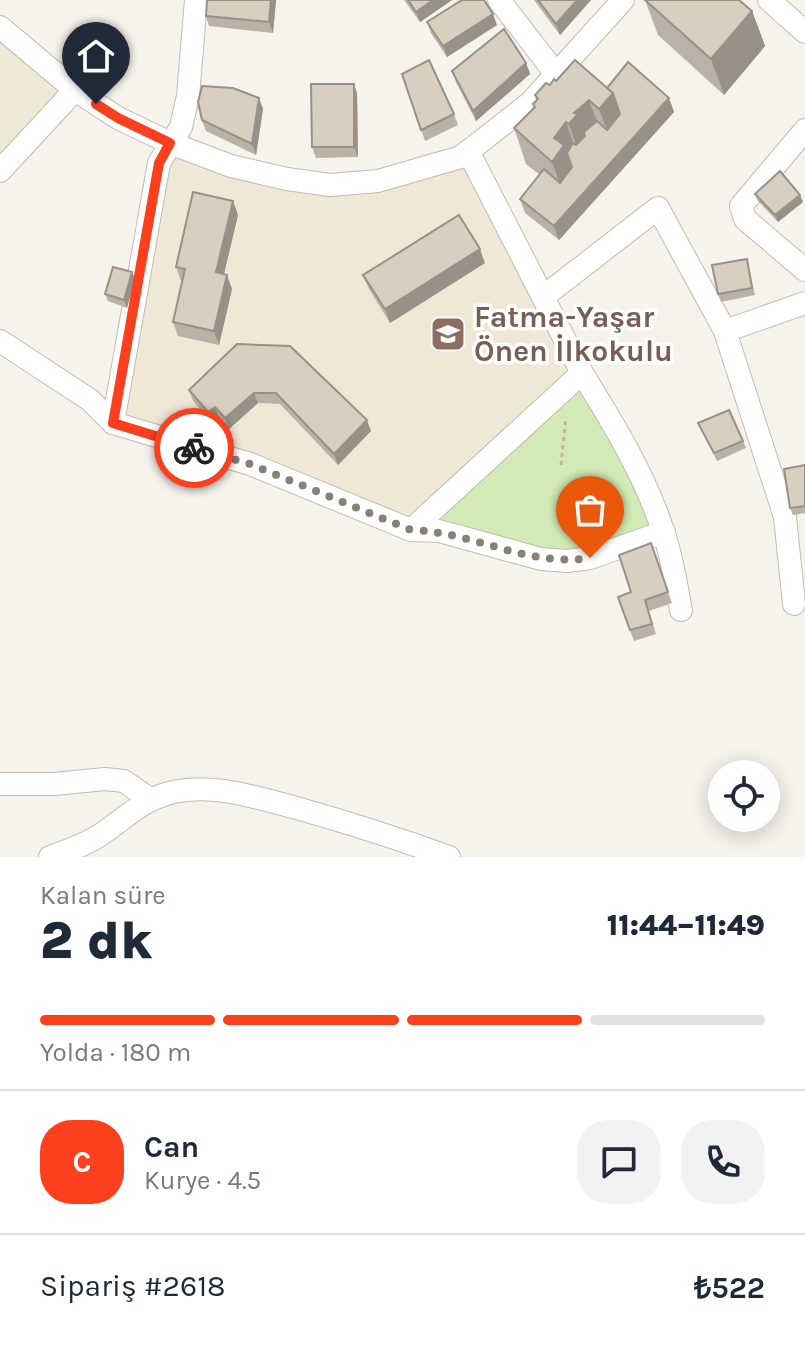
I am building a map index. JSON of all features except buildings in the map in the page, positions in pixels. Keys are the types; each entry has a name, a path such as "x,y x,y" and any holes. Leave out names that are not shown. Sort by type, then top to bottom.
{"street":[{"path":"113,423 159,163 181,127 188,96 196,0"},
{"path":"499,0 556,74"},
{"path":"0,27 75,90 118,118 170,143 231,166 330,185 378,181 461,157 530,103 623,0"},
{"path":"776,2 805,32"},
{"path":"0,171 75,90"},
{"path":"805,130 741,206 745,219 805,270"},
{"path":"468,151 543,297 575,379 617,429 664,532 681,610"},
{"path":"543,297 658,208 725,331 785,517 794,604"},
{"path":"725,331 805,303"},
{"path":"0,341 90,400 113,423 250,464 411,530 439,531 541,559 567,561 590,558 664,532"},
{"path":"411,530 575,379"},
{"path":"0,784 54,784 105,779 124,781 151,800"},
{"path":"50,857 102,834 132,809 151,800 174,792 197,789 247,795 374,829 449,857"}],"path":[{"path":"561,465 575,379"}],"shaded area":[{"path":"0,27 75,90 0,171"},
{"path":"170,143 330,185 461,157 571,367 568,385 411,530 113,423"}],"green space":[{"path":"571,367 664,532 590,558 439,531 434,501 568,385"}],"way so far":[{"path":"194,448 250,464 411,530 439,531 541,559 567,561 590,558"}],"place":[{"name":"Fatma-Yaşar Önen İlkokulu","path":"448,334"}],"route":[{"path":"96,104 170,143 159,163 113,423 194,448"}]}
